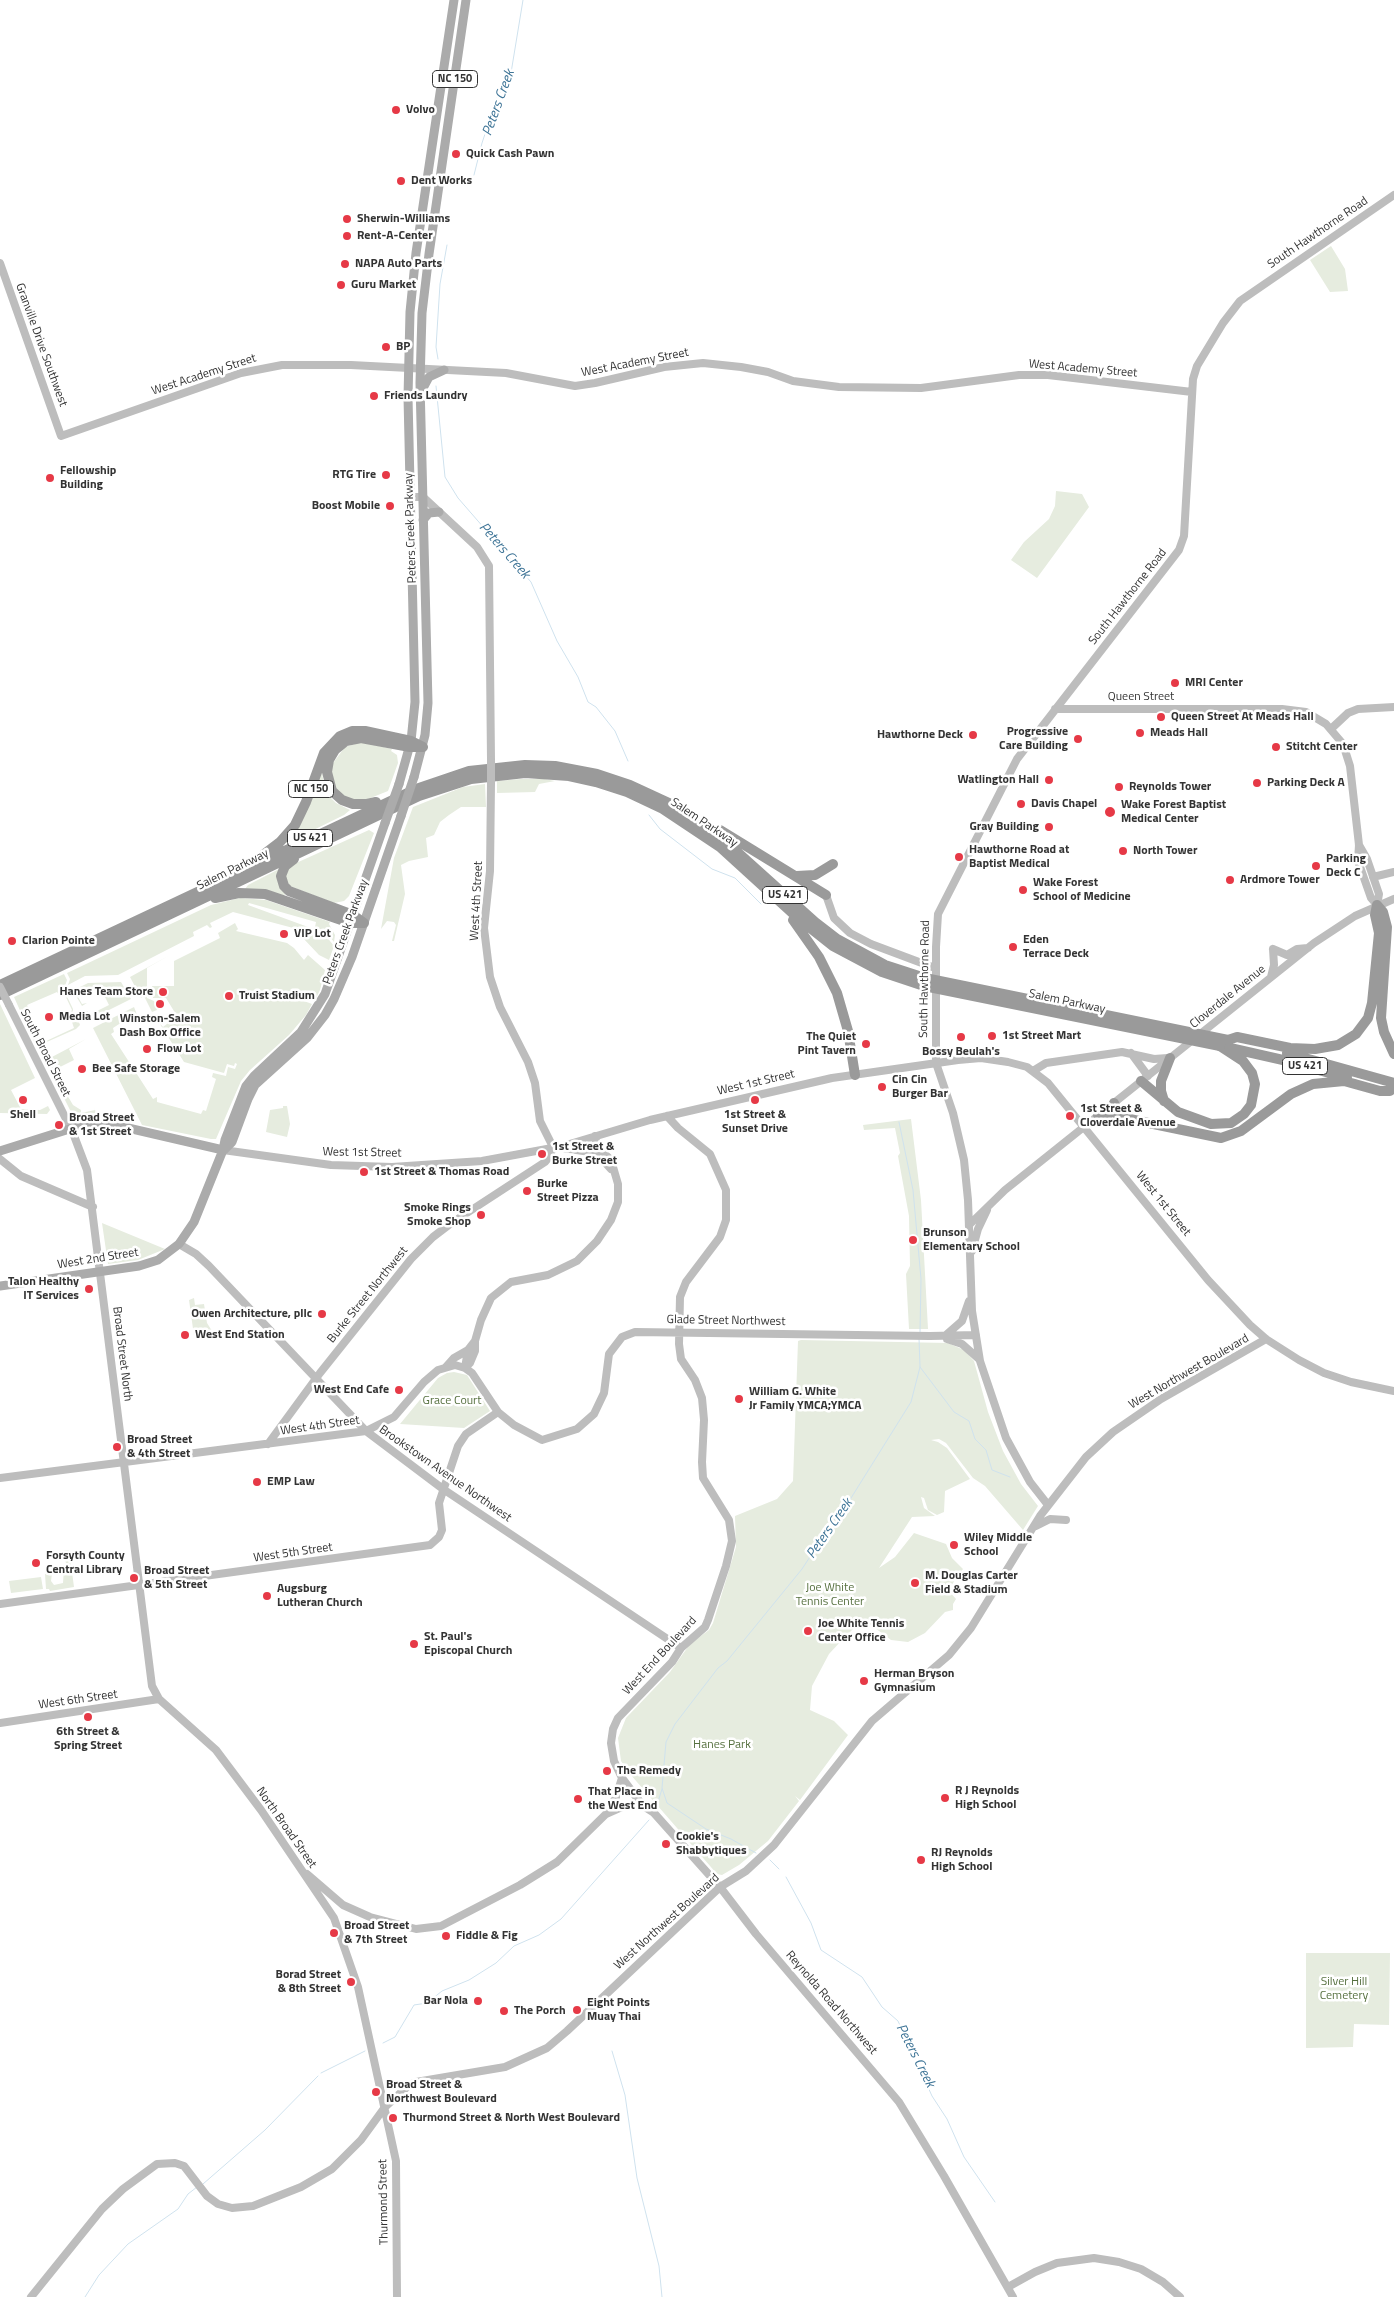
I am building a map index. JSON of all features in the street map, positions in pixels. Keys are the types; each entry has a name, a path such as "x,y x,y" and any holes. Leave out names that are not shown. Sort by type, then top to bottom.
{"highway":[{"name":"NC 150","path":"220,881 224,875 266,854 290,831 303,810 324,753 336,739 348,733 361,731 411,744"},
{"path":"400,795 392,795 367,804 346,801 338,797 330,788 327,776 328,764 337,747 354,738 367,738 423,747"},
{"name":"Salem Parkway","path":"0,986 400,795 442,778 483,769 526,765 630,785 655,796 680,810 725,841 815,922 837,939 885,965 924,982"},
{"name":"Salem Parkway","path":"0,995 412,798 458,782 512,773 569,772"},
{"name":"Salem Parkway","path":"597,778 639,797 687,823 720,847 810,928 838,949 882,972 1224,1043 1294,1054 1393,1088"},
{"path":"655,796 668,798 826,895"},
{"path":"311,847 285,866 281,876 284,886 296,896 352,919"},
{"path":"793,875 802,877 815,875 832,864"},
{"path":"765,887 769,896 804,934 826,968 845,1018 855,1075"},
{"path":"179,910 188,910 227,894 258,893 364,923"},
{"path":"1144,1078 1164,1102 1178,1112 1216,1125 1230,1123 1244,1114 1251,1105 1255,1084 1252,1073 1243,1061 1224,1043 1237,1037 1290,1048 1315,1049 1338,1045 1356,1034 1368,1018 1372,1003 1378,939 1375,915 1377,905"},
{"path":"1377,905 1383,912 1387,927 1381,1018 1387,1040 1394,1054"},
{"path":"1164,1102 1161,1081 1170,1058"},
{"path":"1098,1115 1123,1118 1222,1138 1242,1131 1291,1094 1313,1084 1344,1081 1380,1091 1393,1088"},
{"path":"1114,1103 1118,1113 1123,1118"}],"main road":[{"name":"Peters Creek Parkway","path":"224,1150 228,1131 243,1091 249,1081 295,1039 317,1010 328,986 352,919 411,744 416,702 408,368 410,312 418,238 454,0"},
{"name":"Peters Creek Parkway","path":"224,1150 232,1142 255,1085 301,1044 325,1015 338,991 364,923 423,747 428,703 420,397 423,307 466,0"},
{"path":"442,83 454,85"},
{"path":"431,157 443,159"},
{"path":"418,238 431,240"},
{"path":"420,397 426,381 432,375 444,370"},
{"path":"423,520 429,513 439,512"},
{"name":"West 1st Street","path":"0,1151 88,1124 111,1126 224,1150"},
{"name":"West 2nd Street","path":"0,1286 101,1273 152,1262 179,1244 194,1222 224,1150"}],"street":[{"name":"South Hawthorne Road","path":"971,1291 966,1180 961,1145 953,1113 936,1063 936,921 943,902 1011,769 1055,709 1179,550 1184,536 1192,392 1197,366 1223,323 1240,300 1394,196"},
{"name":"Granville Drive Southwest","path":"0,263 61,436"},
{"name":"West Academy Street","path":"61,436 258,368 292,365 420,368 514,374 575,386 664,367 703,363 741,367 768,372 793,381 839,387 921,388 1019,375 1048,375 1192,392"},
{"path":"410,497 423,497 439,512"},
{"name":"West 4th Street","path":"439,512 481,552 487,562 489,572 490,874 484,928 490,976 500,1008 528,1062 535,1083 541,1122 553,1148"},
{"path":"1377,905 1371,898 1358,862 1359,845 1350,766 1344,744 1332,728 1348,713 1358,709 1394,707"},
{"name":"Queen Street","path":"1055,709 1282,709 1306,712 1332,728"},
{"path":"1359,845 1367,859 1379,894 1377,905"},
{"path":"1373,877 1394,872"},
{"path":"826,895 834,918 850,933 871,944 936,968"},
{"name":"Cloverdale Avenue","path":"969,1225 989,1205 1084,1126 1308,948 1346,921 1377,905 1394,899"},
{"path":"1271,977 1274,965 1273,950 1287,955 1297,949 1308,948"},
{"name":"South Broad Street","path":"0,986 71,1128"},
{"path":"1033,1071 1046,1063 1117,1053 1131,1053 1154,1059 1170,1058"},
{"path":"1131,1053 1144,1078"},
{"name":"West 1st Street","path":"224,1150 322,1165 392,1167 482,1161 553,1148 667,1116 855,1075 968,1059 993,1059 1015,1063 1033,1071 1051,1087 1208,1280 1250,1325 1266,1339 1307,1365 1324,1373 1357,1384 1394,1391"},
{"name":"West End Boulevard","path":"643,1806 622,1778 614,1761 611,1743 613,1730 618,1718 672,1662 682,1648 704,1628 726,1566 732,1541 729,1520 704,1478 702,1462 704,1420 702,1398 695,1380 679,1353 680,1297 686,1282 720,1237 726,1220 727,1204 721,1177 710,1154 678,1128 667,1116"},
{"name":"Broad Street North","path":"71,1128 87,1170 93,1207 140,1585"},
{"path":"465,1368 486,1306 505,1286 518,1280 566,1268 591,1248 611,1220 618,1202 618,1184 611,1160 597,1147 595,1136"},
{"path":"553,1148 576,1148 590,1152 602,1159 615,1173"},
{"name":"Burke Street Northwest","path":"268,1444 385,1288 420,1248 450,1224 545,1162 553,1148"},
{"path":"0,1159 21,1176 93,1207"},
{"path":"970,1260 978,1229 989,1205"},
{"name":"Brookstown Avenue Northwest","path":"179,1244 196,1254 209,1266 366,1432 443,1489 682,1648"},
{"path":"971,1291 980,1361 1006,1438 1030,1482 1048,1505"},
{"path":"945,1336 962,1321 971,1291"},
{"name":"Glade Street Northwest","path":"498,1412 514,1425 542,1440 577,1429 594,1414 604,1393 609,1354 622,1337 635,1332 908,1336 976,1335"},
{"path":"930,1336 962,1344 980,1361"},
{"name":"West Northwest Boulevard","path":"31,2297 102,2209 123,2189 158,2164 175,2163 184,2166 201,2189 218,2204 232,2208 243,2208 301,2187 340,2162 361,2140 385,2107 407,2087 416,2082 498,2069 520,2062 546,2048 567,2032 720,1887 746,1870 774,1845 872,1721 954,1650 971,1628 1048,1505 1086,1457 1113,1432 1161,1399 1266,1339"},
{"path":"471,1351 476,1378"},
{"name":"West 4th Street","path":"0,1478 366,1432 394,1417 430,1376 446,1367 454,1358 471,1351"},
{"path":"446,1367 455,1365 465,1368 476,1378 498,1412"},
{"name":"West 5th Street","path":"0,1604 361,1555 423,1546 435,1542 442,1530 439,1503 458,1446 466,1434 498,1412"},
{"path":"348,1434 352,1428 354,1418"},
{"path":"1034,1527 1050,1519 1066,1520"},
{"name":"North Broad Street","path":"140,1585 152,1686 159,1699 216,1750 303,1871 334,1918 352,1968 385,2107"},
{"name":"West 6th Street","path":"0,1723 159,1699"},
{"path":"303,1871 343,1905 388,1922 416,1928 429,1928 451,1921 544,1872 570,1851 606,1814 616,1796 622,1778"},
{"path":"606,1814 624,1806 643,1806"},
{"name":"Reynolda Road Northwest","path":"643,1806 654,1813 720,1887 756,1934 899,2102 978,2234 1013,2297"},
{"name":"Thurmond Street","path":"385,2107 396,2170 397,2297"},
{"path":"1008,2288 1035,2272 1057,2263 1094,2258 1119,2262 1141,2269 1163,2282 1180,2297"}],"green space":[{"path":"1331,246 1345,269 1348,291 1330,292 1310,260"},
{"path":"1056,491 1082,494 1089,507 1037,578 1011,560 1024,542 1049,519 1055,506"},
{"path":"362,742 392,749 391,751 397,755 398,763 388,791 368,799 353,800 343,797 337,792 330,774 333,763 345,747"},
{"path":"322,773 325,789 329,796 336,803 350,810 344,815 287,843 284,842"},
{"path":"521,779 555,781 539,784 535,792 497,793 497,781"},
{"path":"485,784 486,807 461,807 449,815 440,822 434,835 426,838 428,857 409,861 401,865 405,894 394,941 392,941 396,925 394,922 387,921 381,929 394,858 413,807 463,787"},
{"path":"369,830 374,833 349,896 344,901 334,903 290,886 286,880 288,869 294,864"},
{"path":"281,868 286,892 284,896 245,889 248,885"},
{"path":"240,898 266,900 330,922 329,924 335,935 334,942 326,932 315,927 316,922 249,903 248,905 319,931 334,946 329,960 319,955 302,937 304,934 297,929 233,912 210,923 212,927 210,928 207,925 193,932 194,936 118,975 85,976 68,985 70,979 67,973 211,905"},
{"name":"Truist Stadium","path":"235,923 238,929 236,931 287,943 304,960 308,955 325,970 320,990 316,998 306,994 304,1001 312,1004 306,1015 289,1035 250,1070 241,1081 216,1139 142,1125 93,1028 134,1007 138,1017 133,1015 113,1028 114,1032 111,1034 153,1099 157,1097 157,1102 201,1114 203,1110 206,1111 216,1079 212,1077 213,1073 226,1076 228,1067 235,1069 237,1064 235,1063 234,1066 227,1064 224,1073 184,1062 158,1021 163,1027 177,1016 166,998 153,998 152,986 174,986 174,961 220,938 218,933"},
{"path":"170,955 147,968 147,998 154,1001 157,1010 152,1012 144,996 141,998 130,977"},
{"path":"64,974 67,980 63,988 73,1009 73,1013 69,1014 72,1010 64,993 59,995 57,992 27,1005 29,1009 24,1012 37,1040 42,1039 44,1042 74,1028 72,1022 75,1019 78,1019 80,1025 76,1029 40,1045 34,1042 14,997"},
{"path":"121,982 131,999 89,1020 85,1013 87,1011 91,1014 109,1005 103,993 90,990 77,995 82,1004 87,1003 82,1006 76,996 76,989 88,983"},
{"path":"0,1004 35,1078 11,1090 21,1109 40,1110 48,1106 50,1110 47,1114 0,1113"},
{"path":"86,1039 69,1049 74,1060 60,1067 62,1072 57,1075 59,1080 56,1083 49,1068 50,1058"},
{"path":"63,1088 73,1105 81,1110 81,1113 95,1110 94,1106 97,1117 74,1118 60,1090"},
{"path":"283,1106 287,1106 290,1124 287,1137 266,1132 270,1110 283,1108"},
{"path":"911,1119 921,1200 928,1329 909,1329 906,1274 910,1266 909,1216 895,1128 864,1130 863,1125"},
{"path":"102,1223 165,1249 138,1260 108,1264"},
{"path":"194,1298 195,1305 204,1304 207,1323 212,1331 203,1331 203,1335 194,1336 189,1300"},
{"name":"Hanes Park","path":"798,1341 948,1343 964,1350 974,1361 988,1412 1003,1451 1021,1484 1038,1506 1023,1530 985,1486 973,1478 946,1443 939,1439 931,1440 947,1448 970,1479 945,1491 944,1512 937,1515 928,1510 924,1498 921,1497 924,1508 935,1516 912,1517 879,1568 895,1557 914,1533 946,1544 952,1558 963,1569 948,1590 956,1599 953,1604 953,1610 945,1612 925,1633 908,1642 891,1640 863,1619 843,1639 841,1638 842,1640 829,1654 812,1686 810,1710 834,1721 848,1735 800,1800 795,1796 799,1801 768,1841 739,1865 722,1875 717,1874 630,1774 621,1761 618,1738 626,1718 670,1672 690,1644 709,1630 713,1623 736,1547 735,1516 777,1499 793,1481"},
{"name":"Grace Court","path":"454,1372 467,1375 490,1411 464,1428 400,1424 438,1378 447,1373"},
{"path":"69,1550 74,1587 50,1591 46,1589 45,1574 52,1573 51,1581 54,1585 63,1583 64,1568 67,1566 62,1551"},
{"path":"41,1577 43,1589 11,1593 9,1581"},
{"name":"Silver Hill Cemetery","path":"1306,1953 1390,1953 1389,2025 1354,2024 1353,2047 1306,2048"}],"waterway":[{"name":"Peters Creek","path":"474,175 482,143 498,95 510,79 523,0"},
{"name":"Peters Creek","path":"438,359 436,347 440,284 447,245"},
{"name":"Peters Creek","path":"436,386 445,477 458,498 531,582 557,641 578,677 588,702 596,707 615,731 628,761"},
{"name":"Peters Creek","path":"649,815 660,829 712,869 735,878 761,904"},
{"name":"Peters Creek","path":"899,1122 913,1190 921,1279 920,1332"},
{"name":"Peters Creek","path":"756,1853 731,1839 706,1829 667,1803 662,1788 666,1742 675,1724 718,1668 727,1661 802,1569 851,1498 911,1402 920,1367 919,1338"},
{"path":"920,1367 954,1412 969,1421 975,1439 986,1450 992,1470 1010,1477"},
{"path":"657,1805 662,1789"},
{"path":"383,2043 395,2037 414,2005 427,2003 442,1991 469,1980 496,1963 514,1946 539,1935 561,1919 649,1820"},
{"name":"Peters Creek","path":"770,1860 779,1869"},
{"name":"Peters Creek","path":"786,1877 811,1923 821,1950 862,1977 882,2007 898,2021 932,2096 947,2119 964,2157 995,2202"},
{"path":"321,2073 365,2051"},
{"path":"612,2051 625,2095 637,2178 659,2266 662,2297"},
{"path":"203,2184 265,2130 318,2076"},
{"path":"85,2297 99,2275 128,2244 178,2209 188,2194 197,2187"}],"place":[{"name":"Volvo","path":"396,110"},
{"name":"Quick Cash Pawn","path":"456,154"},
{"name":"Dent Works","path":"401,181"},
{"name":"Sherwin-Williams","path":"347,219"},
{"name":"Rent-A-Center","path":"347,236"},
{"name":"NAPA Auto Parts","path":"345,264"},
{"name":"Guru Market","path":"341,285"},
{"name":"BP","path":"386,347"},
{"name":"Friends Laundry","path":"374,396"},
{"name":"RTG Tire","path":"386,475"},
{"name":"Fellowship Building","path":"50,478"},
{"name":"Boost Mobile","path":"390,506"},
{"name":"MRI Center","path":"1175,683"},
{"name":"Queen Street At Meads Hall","path":"1161,717"},
{"name":"Meads Hall","path":"1140,733"},
{"name":"Hawthorne Deck","path":"973,735"},
{"name":"Progressive Care Building","path":"1078,739"},
{"name":"Stitcht Center","path":"1276,747"},
{"name":"Watlington Hall","path":"1049,780"},
{"name":"Parking Deck A","path":"1257,783"},
{"name":"Reynolds Tower","path":"1119,787"},
{"name":"Davis Chapel","path":"1021,804"},
{"name":"Wake Forest Baptist Medical Center","path":"1110,812"},
{"name":"Gray Building","path":"1049,827"},
{"name":"North Tower","path":"1123,851"},
{"name":"Hawthorne Road at Baptist Medical","path":"959,857"},
{"name":"Parking Deck C","path":"1316,866"},
{"name":"Ardmore Tower","path":"1230,880"},
{"name":"Wake Forest School of Medicine","path":"1023,890"},
{"name":"VIP Lot","path":"284,934"},
{"name":"Clarion Pointe","path":"12,941"},
{"name":"Eden Terrace Deck","path":"1013,947"},
{"name":"Hanes Team Store","path":"163,992"},
{"name":"Truist Stadium","path":"229,996"},
{"name":"Winston-Salem Dash Box Office","path":"160,1004"},
{"name":"Media Lot","path":"49,1017"},
{"name":"1st Street Mart","path":"992,1036"},
{"name":"Bossy Beulah's","path":"961,1037"},
{"name":"The Quiet Pint Tavern","path":"866,1044"},
{"name":"Flow Lot","path":"147,1049"},
{"name":"Bee Safe Storage","path":"82,1069"},
{"name":"Cin Cin Burger Bar","path":"882,1087"},
{"name":"Shell","path":"23,1100"},
{"name":"1st Street & Sunset Drive","path":"755,1100"},
{"name":"1st Street & Cloverdale Avenue","path":"1070,1116"},
{"name":"Broad Street & 1st Street","path":"59,1125"},
{"name":"1st Street & Burke Street","path":"542,1154"},
{"name":"1st Street & Thomas Road","path":"364,1172"},
{"name":"Burke Street Pizza","path":"527,1191"},
{"name":"Smoke Rings Smoke Shop","path":"481,1215"},
{"name":"Brunson Elementary School","path":"913,1240"},
{"name":"Talon Healthy IT Services","path":"89,1289"},
{"name":"Owen Architecture, pllc","path":"322,1314"},
{"name":"West End Station","path":"185,1335"},
{"name":"West End Cafe","path":"399,1390"},
{"name":"William G. White Jr Family YMCA;YMCA","path":"739,1399"},
{"name":"Broad Street & 4th Street","path":"117,1447"},
{"name":"EMP Law","path":"257,1482"},
{"name":"Wiley Middle School","path":"954,1545"},
{"name":"Forsyth County Central Library","path":"36,1563"},
{"name":"Broad Street & 5th Street","path":"134,1578"},
{"name":"M. Douglas Carter Field & Stadium","path":"915,1583"},
{"name":"Augsburg Lutheran Church","path":"267,1596"},
{"name":"Joe White Tennis Center Office","path":"808,1631"},
{"name":"St. Paul's Episcopal Church","path":"414,1644"},
{"name":"Herman Bryson Gymnasium","path":"864,1681"},
{"name":"6th Street & Spring Street","path":"88,1717"},
{"name":"The Remedy","path":"607,1771"},
{"name":"R J Reynolds High School","path":"945,1798"},
{"name":"That Place in the West End","path":"578,1799"},
{"name":"Cookie's Shabbytiques","path":"666,1844"},
{"name":"RJ Reynolds High School","path":"921,1860"},
{"name":"Broad Street & 7th Street","path":"334,1933"},
{"name":"Fiddle & Fig","path":"446,1936"},
{"name":"Borad Street & 8th Street","path":"351,1982"},
{"name":"Bar Nola","path":"478,2001"},
{"name":"Eight Points Muay Thai","path":"577,2010"},
{"name":"The Porch","path":"504,2011"},
{"name":"Broad Street & Northwest Boulevard","path":"376,2092"},
{"name":"Thurmond Street & North West Boulevard","path":"393,2118"}],"park label":[{"name":"Joe White Tennis Center","path":"830,1595"}]}
